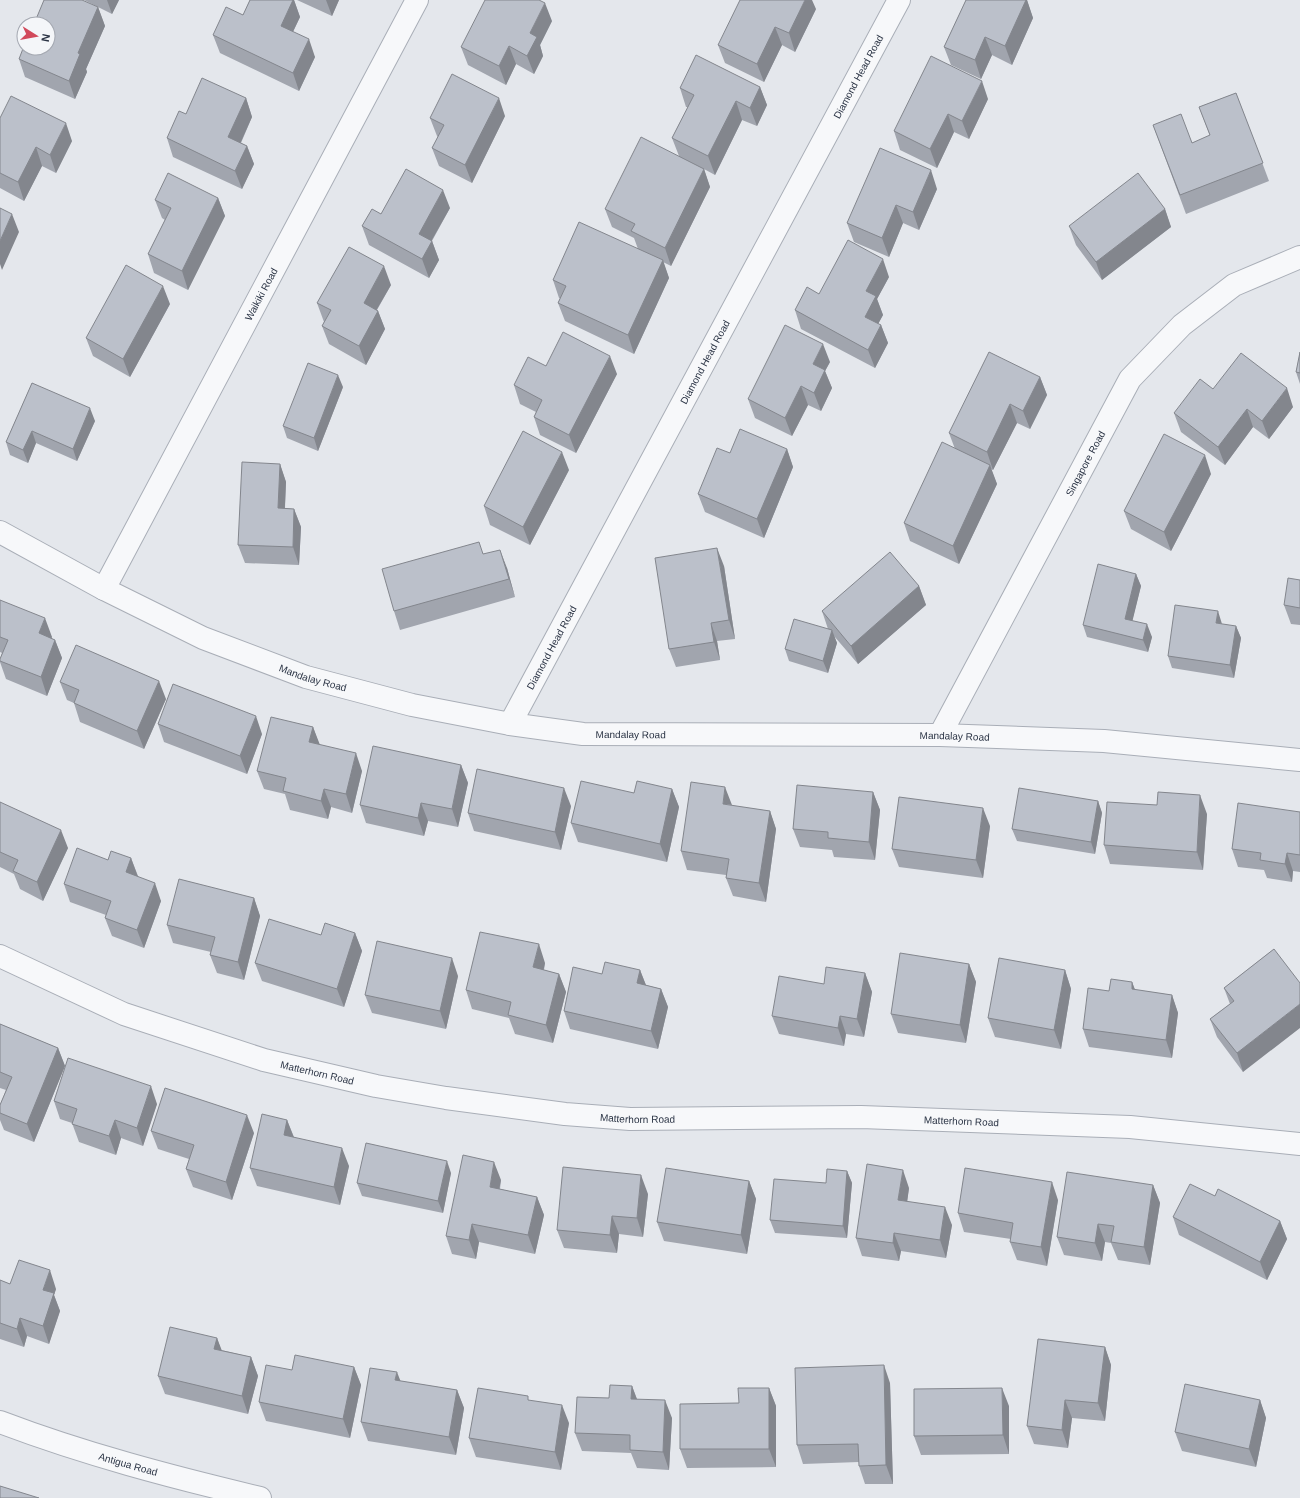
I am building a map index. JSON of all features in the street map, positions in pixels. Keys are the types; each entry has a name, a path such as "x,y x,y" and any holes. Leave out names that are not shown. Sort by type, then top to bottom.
{"street":[{"name":"Waikiki Road","path":"104,588 417,0"},
{"name":"Diamond Head Road","path":"510,724 899,0"},
{"name":"Singapore Road","path":"940,735 1130,380 1182,325 1234,285 1300,257"},
{"name":"Mandalay Road","path":"0,532 104,588 203,638 306,676 412,705 510,724 583,734 940,735 1104,741 1300,760"},
{"name":"Matterhorn Road","path":"0,956 124,1014 264,1060 376,1086 446,1098 565,1114 630,1119 892,1118 1130,1127 1300,1144"},
{"name":"Antigua Road","path":"0,1422 106,1458 195,1483 260,1498"}],"building":[{"path":"44,0 82,0 98,7 78,53 80,54 69,81 19,59 20,56 56,56 56,16 37,16"},
{"path":"250,0 293,0 281,26 309,39 293,73 213,35 226,7 243,15"},
{"path":"485,0 539,0 545,3 530,33 537,37 527,56 509,46 499,66 461,47"},
{"path":"740,0 805,0 789,33 775,27 757,64 718,45"},
{"path":"966,0 1026,0 1005,46 985,37 975,60 944,47"},
{"path":"696,55 760,87 750,108 736,101 708,156 672,138 694,95 680,88"},
{"path":"931,56 982,81 962,121 948,114 930,149 894,131"},
{"path":"452,74 499,98 465,165 432,148 444,125 430,118"},
{"path":"202,78 246,98 228,137 247,146 235,171 167,138 179,111 186,114"},
{"path":"1236,93 1263,163 1180,195 1153,125 1181,114 1192,143 1210,135 1199,107"},
{"path":"11,96 66,123 50,155 36,147 18,182 0,173 0,118"},
{"path":"641,137 704,169 665,248 631,231 635,224 605,209"},
{"path":"880,148 931,170 913,212 896,205 882,238 847,223"},
{"path":"406,169 443,190 419,234 432,241 422,259 362,226 372,209 381,214"},
{"path":"168,173 218,198 182,271 148,254 171,208 155,200"},
{"path":"1138,173 1165,209 1096,262 1069,226"},
{"path":"0,208 12,214 0,241"},
{"path":"579,222 663,260 628,335 558,303 566,286 553,280"},
{"path":"848,240 883,259 866,291 876,296 865,317 881,325 868,350 795,310 807,287 819,294"},
{"path":"349,247 384,266 364,303 378,311 359,346 322,326 331,310 317,303"},
{"path":"126,265 163,286 123,359 86,338"},
{"path":"785,325 823,344 813,364 825,370 814,393 801,386 785,418 748,399"},
{"path":"563,332 610,356 569,435 534,417 542,400 514,385 528,357 546,366"},
{"path":"989,352 1040,377 1023,411 1010,404 987,452 949,433"},
{"path":"1300,352 1300,373 1296,372"},
{"path":"1241,353 1287,388 1262,421 1247,409 1218,447 1174,413 1200,379 1213,389"},
{"path":"308,363 338,375 314,438 283,426"},
{"path":"32,383 90,408 73,449 32,431 23,450 6,442"},
{"path":"740,429 787,449 757,519 698,494 717,448 730,453"},
{"path":"523,431 562,452 523,527 484,506"},
{"path":"1164,434 1205,455 1164,532 1124,511"},
{"path":"942,442 990,465 953,546 904,523"},
{"path":"242,462 280,464 278,508 294,509 293,547 238,545"},
{"path":"479,542 483,554 500,550 509,579 394,611 382,569"},
{"path":"717,548 729,620 711,623 714,642 669,649 655,558"},
{"path":"890,552 919,586 851,646 822,611"},
{"path":"1098,564 1136,574 1125,619 1147,624 1143,640 1083,625"},
{"path":"1288,578 1300,580 1300,608 1284,605"},
{"path":"0,600 45,618 39,633 55,640 41,677 0,661 8,640 0,637"},
{"path":"1175,605 1218,611 1216,623 1236,626 1230,665 1168,656"},
{"path":"794,619 832,630 823,661 785,649"},
{"path":"76,645 159,681 137,731 74,703 79,690 60,682"},
{"path":"173,684 256,716 240,756 158,724"},
{"path":"271,717 313,727 309,742 356,753 346,794 324,789 321,801 283,791 286,778 257,771"},
{"path":"373,746 461,765 452,809 421,803 418,818 360,805"},
{"path":"477,769 564,788 555,832 468,813"},
{"path":"581,781 634,793 637,781 672,789 660,844 571,823"},
{"path":"691,782 725,787 723,804 770,811 759,883 726,878 729,859 681,851"},
{"path":"797,785 873,792 869,842 828,838 828,832 793,829"},
{"path":"1019,788 1098,801 1091,842 1012,829"},
{"path":"1158,792 1200,795 1197,852 1104,845 1107,802 1157,805"},
{"path":"899,797 983,808 976,860 892,849"},
{"path":"0,802 61,830 37,882 13,871 18,860 0,852"},
{"path":"1238,803 1300,812 1300,855 1287,853 1285,864 1260,860 1261,853 1232,849"},
{"path":"77,848 108,860 111,851 131,858 126,872 155,883 137,930 105,918 111,901 64,884"},
{"path":"179,879 254,898 238,962 210,955 215,937 167,925"},
{"path":"269,919 321,935 325,923 355,933 337,989 255,963"},
{"path":"480,932 539,944 533,967 559,974 546,1025 508,1015 511,1002 466,990"},
{"path":"377,941 452,958 440,1011 365,995"},
{"path":"1274,949 1300,983 1300,1004 1237,1053 1210,1019 1234,1001 1224,988"},
{"path":"900,953 969,964 960,1025 891,1014"},
{"path":"999,958 1065,970 1054,1030 988,1018"},
{"path":"605,962 640,970 637,983 661,989 651,1031 564,1011 573,967 602,974"},
{"path":"826,967 865,973 857,1019 840,1016 838,1028 772,1016 779,976 824,984"},
{"path":"1111,979 1132,982 1132,989 1172,995 1166,1040 1083,1029 1088,988 1109,991"},
{"path":"0,1024 58,1048 27,1124 0,1113 0,1105 12,1077 0,1072"},
{"path":"68,1058 151,1086 137,1128 115,1120 109,1136 72,1124 77,1109 54,1101"},
{"path":"165,1088 247,1115 226,1182 186,1169 194,1145 151,1131"},
{"path":"262,1114 287,1120 284,1135 342,1148 334,1187 250,1168"},
{"path":"366,1143 447,1161 438,1201 357,1183"},
{"path":"463,1155 494,1162 490,1187 537,1197 528,1235 472,1224 469,1240 446,1236"},
{"path":"867,1164 903,1170 898,1200 945,1207 940,1240 894,1233 893,1243 856,1238"},
{"path":"563,1167 641,1175 637,1218 612,1216 610,1235 557,1230"},
{"path":"666,1168 749,1181 741,1235 657,1222"},
{"path":"965,1168 1052,1182 1041,1247 1010,1242 1013,1223 958,1213"},
{"path":"827,1169 847,1171 843,1226 770,1220 774,1179 826,1183"},
{"path":"1067,1172 1153,1185 1144,1247 1111,1242 1114,1226 1098,1224 1095,1243 1057,1237"},
{"path":"1190,1184 1215,1196 1218,1189 1280,1221 1260,1262 1173,1217"},
{"path":"19,1260 50,1270 43,1290 54,1293 43,1326 20,1318 17,1329 0,1323 0,1280 10,1284"},
{"path":"170,1327 217,1338 214,1349 251,1357 242,1396 158,1376"},
{"path":"1038,1339 1105,1347 1098,1403 1065,1400 1062,1430 1027,1426"},
{"path":"295,1355 354,1367 343,1419 259,1402 266,1365 292,1370"},
{"path":"884,1365 886,1465 859,1466 858,1444 797,1445 795,1368"},
{"path":"370,1368 397,1372 395,1380 457,1390 449,1437 361,1422"},
{"path":"1185,1384 1260,1400 1249,1449 1175,1432"},
{"path":"610,1385 632,1386 631,1399 665,1400 663,1452 630,1450 630,1435 575,1433 577,1397 609,1398"},
{"path":"478,1388 528,1396 528,1400 562,1405 555,1452 469,1438"},
{"path":"738,1388 769,1388 769,1449 680,1449 680,1404 739,1403"},
{"path":"1002,1388 1003,1435 914,1436 914,1389"},
{"path":"0,1486 39,1498 0,1498"}]}
